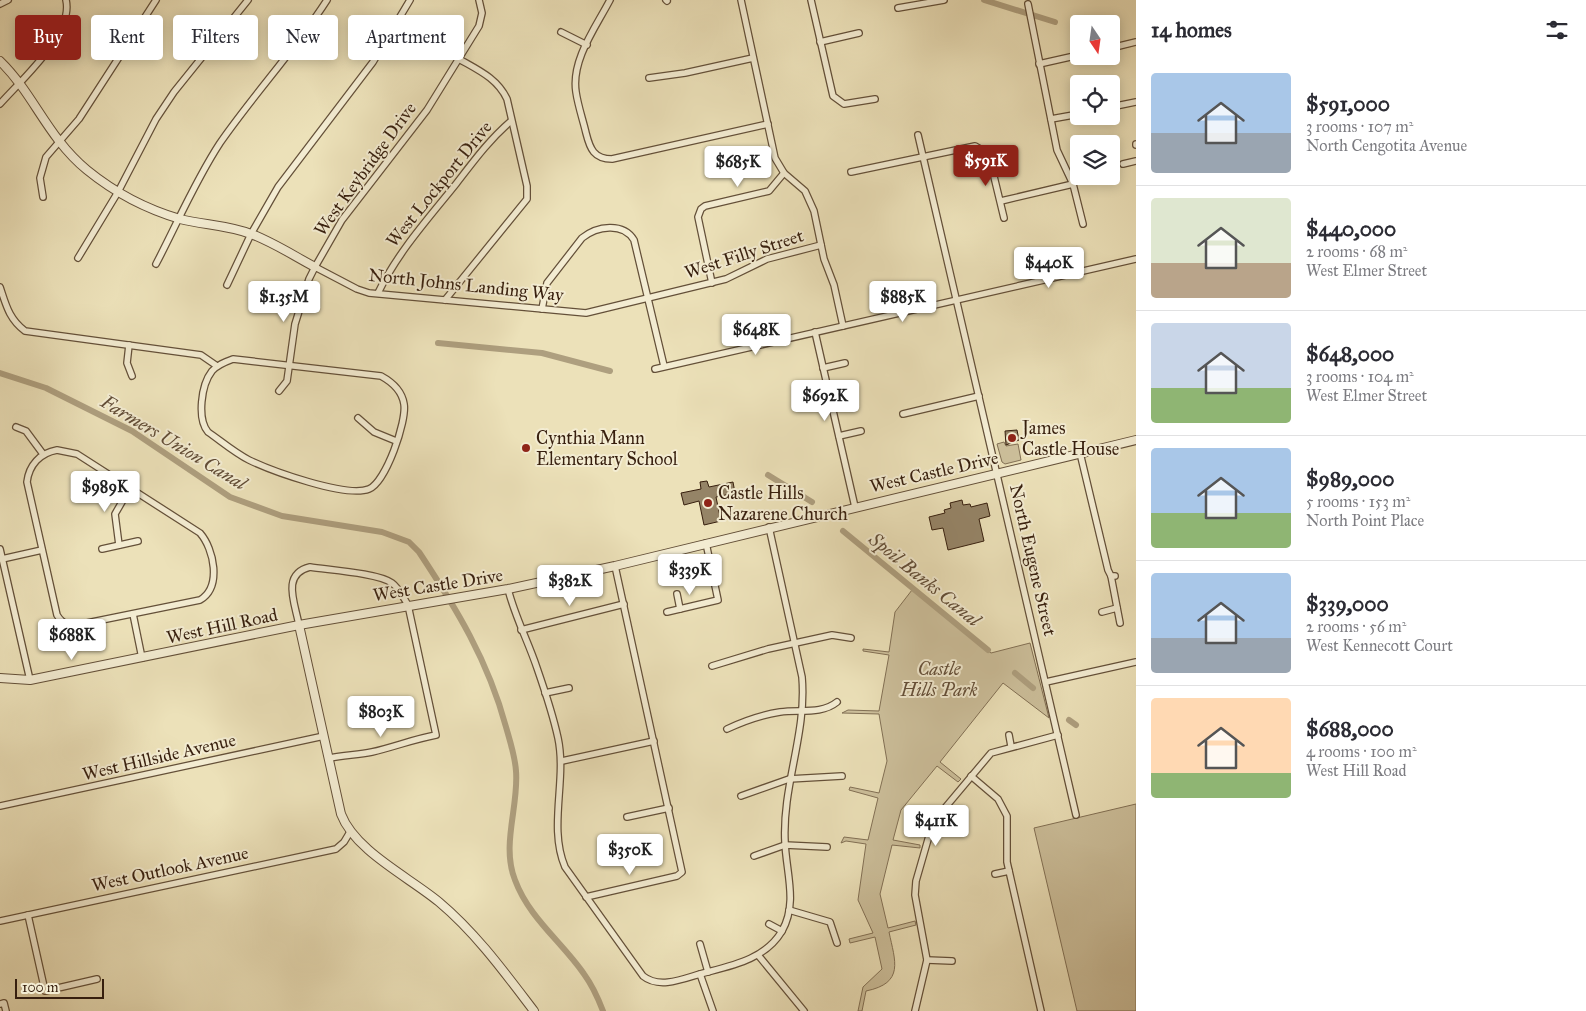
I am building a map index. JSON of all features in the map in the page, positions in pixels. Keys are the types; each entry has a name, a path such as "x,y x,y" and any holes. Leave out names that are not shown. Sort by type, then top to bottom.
{"street":[{"path":"0,4 8,0"},
{"path":"0,104 37,65 61,29 67,12 66,0"},
{"path":"43,197 40,178 41,168 46,157 79,119 156,0"},
{"path":"78,258 118,192 136,155 174,92 248,0"},
{"path":"156,264 196,186 220,145 243,111 308,30 327,0"},
{"path":"227,284 251,234 278,187 373,62 410,0"},
{"name":"West Keybridge Drive","path":"464,50 482,21 479,0"},
{"path":"610,0 587,45 576,76 576,91 589,145 596,156 612,159 768,124"},
{"path":"741,0 775,158 784,174 804,191 814,211 821,245 843,326"},
{"path":"811,0 833,96 838,102 852,104 875,99"},
{"path":"898,8 944,0"},
{"path":"1028,4 1057,150 1070,178"},
{"path":"561,32 587,45"},
{"path":"820,42 859,33"},
{"path":"1120,46 1136,42"},
{"path":"1039,64 1070,57"},
{"path":"649,78 685,73 753,58"},
{"name":"North Johns Landing Way","path":"0,60 19,84 59,143 87,170 118,192 141,205 180,219 224,226 251,234 358,289 378,293 586,313 648,298"},
{"name":"West Keybridge Drive","path":"279,391 287,381 296,320 308,279 342,220 426,110 457,60"},
{"path":"445,300 527,199 527,186 507,99 501,87 460,60"},
{"path":"1120,105 1136,102"},
{"path":"1051,119 1070,116"},
{"name":"West Lockport Drive","path":"378,293 391,267 412,238 493,136 511,121"},
{"name":"North Eugene Street","path":"918,135 1076,816"},
{"path":"851,172 975,146 982,149 990,160 1004,218"},
{"path":"1123,164 1136,161"},
{"path":"712,283 698,217 701,209 705,206 769,191 784,174"},
{"path":"1001,200 1070,185"},
{"path":"1073,185 1083,224"},
{"path":"542,309 546,283 582,238 589,233 604,229 620,227 629,231 634,240 664,366"},
{"name":"West Filly Street","path":"648,298 712,283 740,274 781,254 821,245"},
{"path":"655,368 1136,259"},
{"path":"0,287 8,314 17,325 25,330 201,355 217,366"},
{"path":"815,332 856,506"},
{"path":"129,345 127,363 132,376"},
{"path":"242,359 381,376 390,381 398,390 404,403 405,416 385,472 371,488 351,491 290,477 248,460 203,427 201,416 205,388 208,378 217,366 225,361 242,359"},
{"path":"823,368 845,363"},
{"path":"903,414 979,396"},
{"path":"358,418 374,432 396,441"},
{"path":"16,427 26,431 44,454"},
{"path":"839,436 861,431"},
{"name":"West Castle Drive","path":"300,625 508,589 615,566 769,527 1136,440"},
{"path":"57,450 71,452 200,533 208,543 212,557 212,588 208,595 200,600 133,614 73,626 66,624 57,615 27,482 30,468 44,454 57,450"},
{"path":"1080,454 1113,576 1120,623"},
{"path":"118,545 115,514 130,488"},
{"path":"508,589 513,611 545,693 558,737 562,761 559,852 565,867 636,968 647,980 658,983 700,974 758,955 782,931 789,910 791,890 785,845 785,808 802,711 802,677 769,527"},
{"path":"102,549 138,541"},
{"path":"667,612 718,600 706,543"},
{"path":"0,548 30,680"},
{"path":"2,559 42,550"},
{"path":"586,897 677,876 682,872 670,808 615,566"},
{"path":"300,625 292,588 293,577 300,569 310,567 380,577 395,586 408,605 436,735 370,752 359,752 330,758"},
{"path":"677,594 680,609"},
{"path":"521,630 624,604"},
{"path":"1102,612 1117,608"},
{"path":"133,614 142,658"},
{"name":"West Hill Road","path":"0,678 30,680 300,625 342,814 350,832"},
{"path":"712,666 750,653 832,636 851,638"},
{"path":"1046,682 1136,662"},
{"path":"545,693 569,688"},
{"path":"727,729 759,716 829,709 837,702"},
{"path":"1009,735 1011,746"},
{"path":"915,1011 927,960 916,905 916,881 931,829 970,776 991,753 1011,746 1058,735"},
{"name":"West Hillside Avenue","path":"0,806 324,736"},
{"path":"562,761 654,741"},
{"path":"742,796 789,779 842,776"},
{"path":"970,776 1003,806 1007,816 1007,862 1041,1011"},
{"path":"627,817 670,808"},
{"path":"350,832 439,902 491,955 534,1011"},
{"name":"West Outlook Avenue","path":"0,921 336,849 344,842 350,832"},
{"path":"754,856 785,845 827,847"},
{"path":"995,874 1009,871"},
{"path":"789,910 830,922 837,943"},
{"path":"28,915 45,991 97,979"},
{"path":"769,924 782,931"},
{"path":"700,944 708,972"},
{"path":"758,955 804,1011"},
{"path":"927,960 952,961"},
{"path":"700,974 713,1011"},
{"path":"0,1004 4,1003 6,1011"}],"green space":[{"path":"1004,442 1006,446 1018,444 1021,460 1005,464 1002,462 997,444"},
{"name":"Castle Hills Park","path":"912,590 991,653 1030,643 1049,718 1003,683 940,762 961,779 958,782 937,766 901,810 893,840 920,845 920,848 892,845 880,894 888,928 915,921 916,925 889,932 895,961 892,976 887,982 866,991 862,1011 858,1011 863,987 882,969 875,937 850,943 849,939 873,933 858,900 866,844 846,841 841,843 844,837 868,840 878,798 849,790 850,787 879,793 887,761 879,714 842,713 848,710 879,711 889,655 863,651 863,649 889,652 895,612"},
{"path":"1136,804 1136,1011 1077,1011 1034,828"}],"building":[{"name":"James Castle House","path":"1017,430 1019,440 1006,445 1005,431"},
{"name":"Castle Hills Nazarene Church","path":"707,481 709,487 733,482 735,493 716,497 721,521 704,525 699,501 684,505 681,493 701,489 700,482"},
{"path":"962,500 963,505 970,504 971,507 987,503 990,516 979,519 984,541 948,550 943,528 932,530 929,517 945,513 944,510 951,508 950,503"}],"waterway":[{"path":"984,0 1055,22"},
{"name":"Spoil Banks Canal","path":"438,343 542,353 610,371"},
{"name":"Farmers Union Canal","path":"0,373 46,388 132,431 230,497 282,516 382,532 409,542 419,552 470,635 499,703 516,771 510,839 511,867 515,880 521,894 537,918 587,978 603,1011"},
{"path":"768,475 812,502"},
{"name":"Spoil Banks Canal","path":"843,531 988,650"},
{"path":"1015,673 1033,688"},
{"name":"Spoil Banks Canal","path":"1069,720 1076,725"}],"place":[{"name":"James Castle House","path":"1012,438"},
{"name":"Cynthia Mann Elementary School","path":"526,448"},
{"name":"Castle Hills Nazarene Church","path":"708,503"}]}
